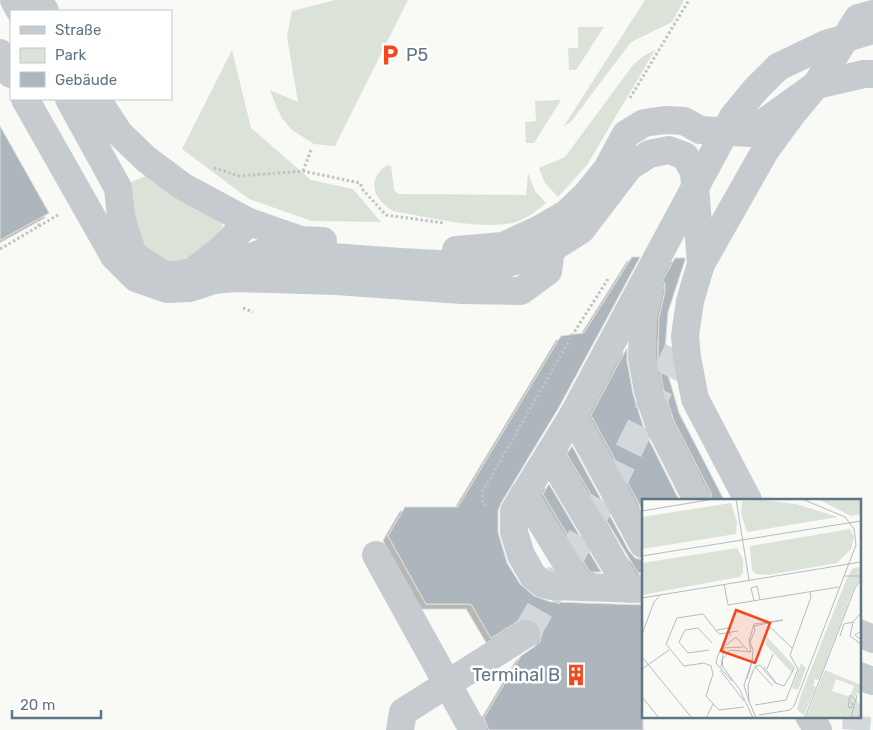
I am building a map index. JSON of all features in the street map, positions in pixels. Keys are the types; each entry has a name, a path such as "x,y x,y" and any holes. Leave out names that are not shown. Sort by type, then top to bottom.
{"lane":[{"path":"747,499 695,399 686,357 685,336 690,301 701,264 765,151 816,85 858,18 873,14"},
{"path":"636,589 543,584 533,576 521,556 514,532 514,512 572,414 733,117 756,89 778,67 826,44 873,30"},
{"path":"0,54 10,72"},
{"path":"98,100 119,133 146,159 182,186 248,222 301,240 464,250 503,246 538,230 567,213 586,195 607,169 626,134 644,123 665,120 684,121 700,130 748,133 816,85 864,74 873,74"},
{"path":"26,100 114,256 136,278 167,289 190,288 214,280 237,261 259,254 291,254 497,267 551,249 581,230 629,167 649,154 669,150 685,156 694,172 701,264"},
{"path":"70,100 118,188 121,217 133,255 166,276 192,272 218,251 248,222"},
{"path":"657,258 643,316 642,358 648,391 660,427 697,499"},
{"path":"572,414 642,542"},
{"path":"549,454 636,589"},
{"path":"376,555 473,730"},
{"path":"860,633 873,639"},
{"path":"400,730 403,712 526,634"},
{"path":"860,676 873,681"},
{"path":"860,687 873,687"},
{"path":"810,718 818,730"}],"path":[{"path":"303,171 311,150"},
{"path":"210,166 239,176 303,171 360,183 363,190 386,215 446,223"},
{"path":"0,249 62,213"},
{"path":"39,219 39,227"},
{"path":"483,491 573,334 608,279"}],"green space":[{"path":"335,0 408,0 335,146 314,144 292,130 282,118 270,90 298,102 287,37 292,11"},
{"path":"645,0 684,0 672,22 631,42 570,123 564,126"},
{"path":"578,27 604,27 576,70 569,70 568,48 578,48"},
{"path":"232,50 251,128 311,180 353,189 381,222 312,221 249,199 182,149"},
{"path":"655,50 587,165 558,197 545,183 539,168 565,157 633,65 642,57"},
{"path":"561,100 534,143 526,143 525,122 536,121 535,101"},
{"path":"387,165 391,166 394,190 399,194 526,195 528,173 535,191 546,203 516,222 488,225 455,222 393,211 381,201 377,195 374,183 380,171"},
{"path":"146,176 221,220 223,227 199,252 167,264 142,246 126,184"}],"building":[{"path":"0,126 49,213 0,240"},
{"path":"632,257 640,257 559,407 501,503 498,511 498,532 507,563 520,584 534,596 551,602 642,605 643,730 489,730 484,718 521,656 540,642 542,634 539,625 547,613 533,620 526,618 518,621 491,638 471,604 426,604 388,536 405,507 458,507 561,336 584,333"},
{"path":"675,258 685,258 668,312 664,361 679,413 723,499 712,499 711,493 674,421 663,387 658,357 659,318 665,292 663,280"},
{"path":"627,348 627,361 633,394 645,432 678,499 642,499 642,509 591,415"},
{"path":"572,446 629,551 635,558 642,560 642,573 638,573 567,454"},
{"path":"549,484 601,572 590,572 543,494"}],"tunnel":[{"path":"526,634 611,486 685,336"},
{"path":"856,730 857,718"}],"place":[{"name":"P5","path":"390,55"},
{"name":"Terminal B","path":"576,675"}]}
